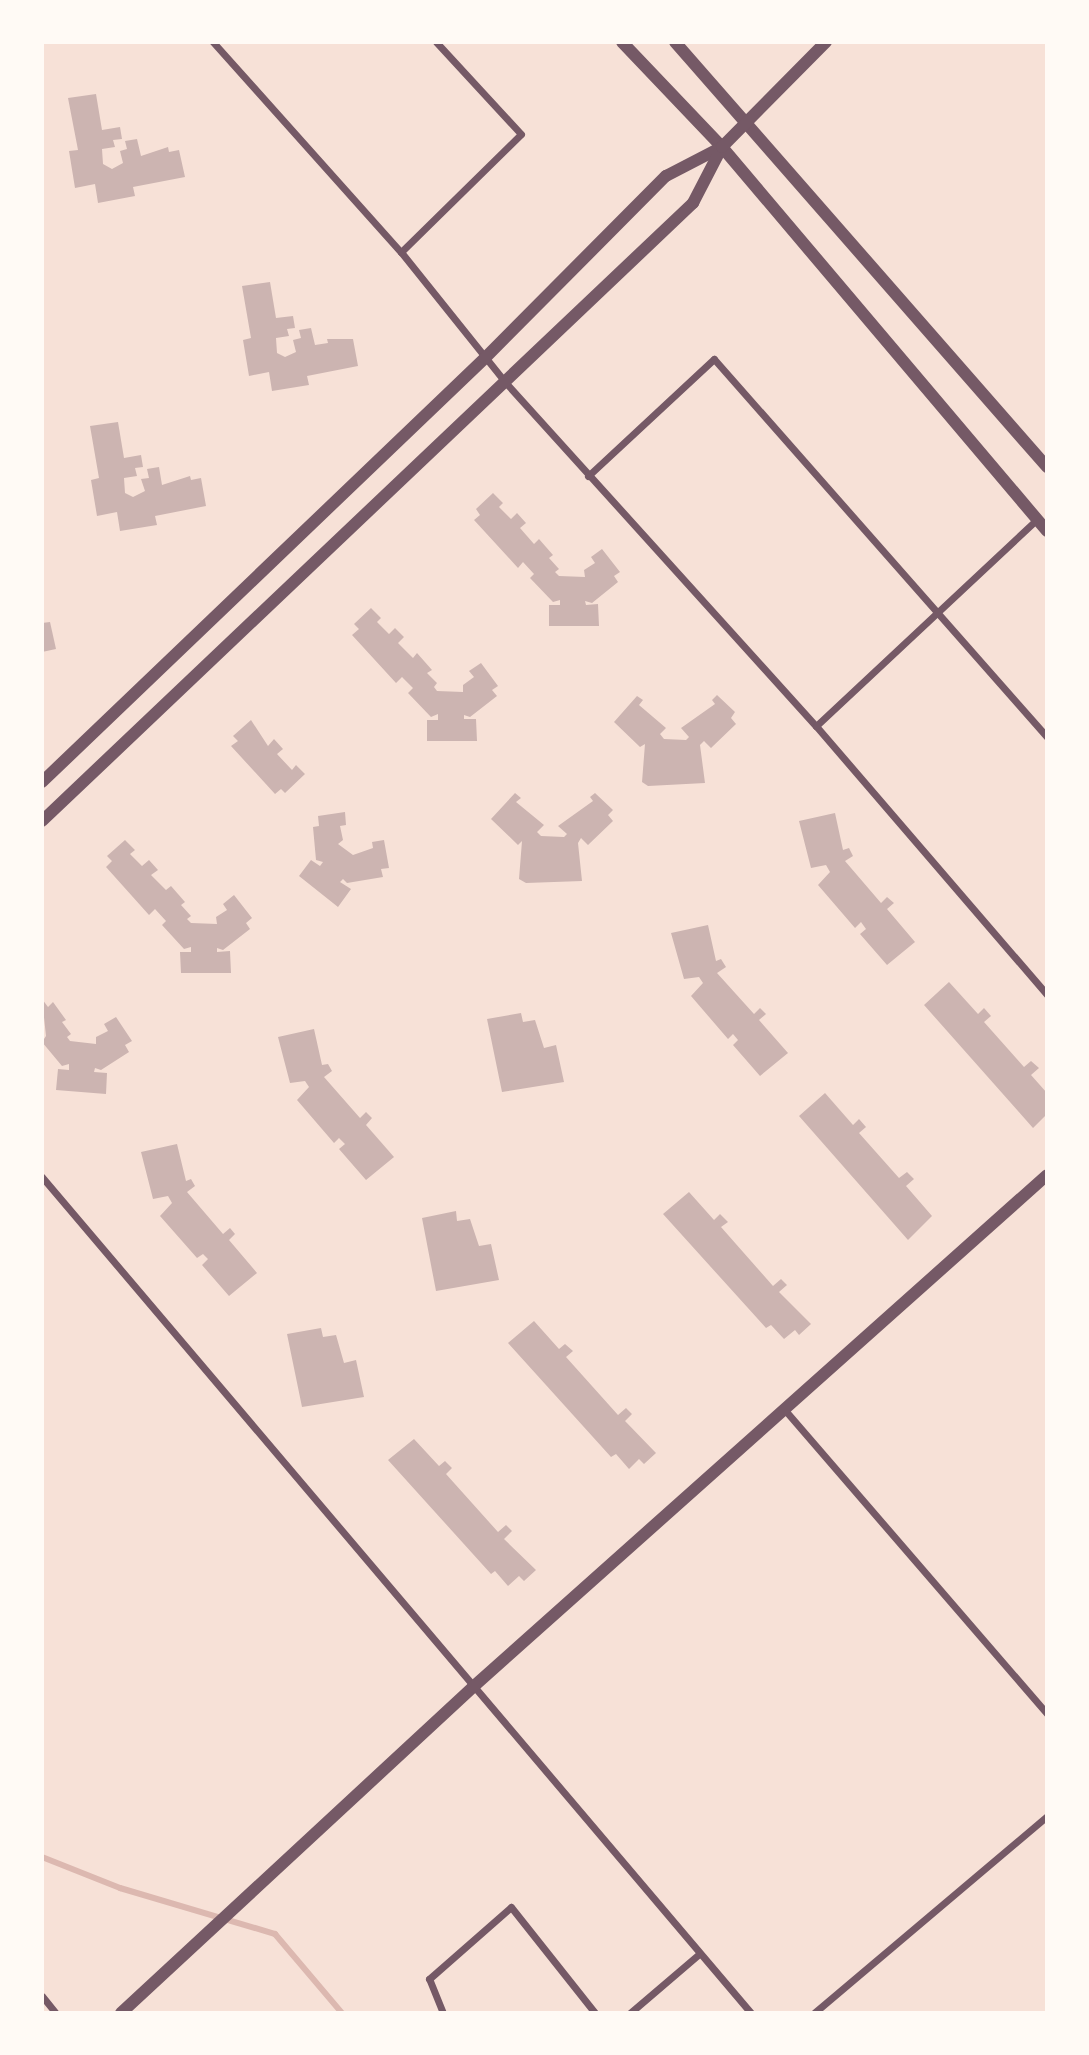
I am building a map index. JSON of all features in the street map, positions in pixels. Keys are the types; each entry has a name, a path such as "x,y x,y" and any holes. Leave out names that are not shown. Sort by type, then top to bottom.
{"street":[{"path":"213,42 401,252 506,383 816,726 1047,995"},
{"path":"401,252 521,134 436,42"},
{"path":"622,42 722,147 1047,531"},
{"path":"675,42 747,120 1047,467"},
{"path":"42,821 693,203 722,147 826,42"},
{"path":"42,782 485,358 666,176 722,147"},
{"path":"588,476 714,359 936,615 1047,737"},
{"path":"816,726 1037,519"},
{"path":"121,2013 472,1687 1047,1175"},
{"path":"42,1177 751,2013"},
{"path":"785,1409 1047,1714"},
{"path":"814,2013 1047,1816"},
{"path":"443,2013 429,1979 511,1907 595,2013"},
{"path":"630,2013 699,1954"},
{"path":"42,1996 55,2013"}],"building":[{"path":"96,94 102,130 120,127 122,139 113,140 115,147 102,149 103,164 112,169 123,163 120,151 127,149 125,141 137,139 141,156 168,147 169,152 179,150 185,177 133,187 135,196 98,203 95,184 75,188 69,151 78,150 68,98"},
{"path":"270,282 276,318 293,316 295,328 287,329 289,336 276,338 277,353 285,357 296,352 293,340 301,338 299,330 311,328 315,345 328,343 327,339 353,339 358,366 307,376 309,385 272,391 269,372 249,376 243,340 251,338 242,286"},
{"path":"118,422 124,458 141,455 143,467 135,468 137,476 124,478 125,493 133,497 145,491 141,479 149,478 147,469 159,467 162,485 190,476 191,480 201,478 206,506 155,516 157,525 120,531 117,512 97,516 91,480 99,478 90,426"},
{"path":"493,493 503,503 499,507 511,519 517,513 526,523 520,528 534,544 539,539 553,555 549,558 559,569 555,572 559,576 585,577 584,570 595,563 591,557 602,549 620,572 614,576 618,582 592,603 585,601 586,605 598,604 599,626 549,626 549,605 560,605 560,600 553,602 530,578 534,574 523,562 518,568 474,520 480,515 476,509"},
{"path":"371,608 381,618 377,622 389,634 395,628 404,637 398,643 413,658 417,653 432,670 427,673 437,683 434,687 437,691 463,692 463,685 474,677 469,671 481,663 498,686 492,690 497,696 470,717 464,715 464,719 476,719 477,741 427,741 427,720 438,720 438,714 431,717 408,693 413,688 402,677 396,683 352,635 359,629 354,624"},
{"path":"50,622 56,649 42,652 42,623"},
{"path":"717,695 735,712 731,718 736,724 711,748 704,741 700,745 705,783 648,786 642,782 645,744 640,747 614,722 637,696 643,700 639,705 666,728 660,734 664,739 686,740 689,737 681,728 715,704 712,700"},
{"path":"251,720 268,746 274,739 283,749 277,754 292,770 296,765 305,774 285,793 281,789 275,794 231,746 238,741 233,736"},
{"path":"515,793 521,798 516,802 544,825 537,832 541,836 564,837 567,834 558,826 593,801 590,797 595,793 613,810 608,815 613,821 588,845 581,838 578,843 582,881 526,883 519,879 522,841 518,845 491,819"},
{"path":"345,812 346,825 340,826 343,840 338,844 353,855 373,848 372,842 384,840 389,868 381,869 383,877 347,883 343,879 340,882 351,889 338,907 299,876 311,860 320,866 323,862 316,860 313,827 319,826 318,816"},
{"path":"835,813 843,850 849,848 853,856 845,861 881,903 887,897 894,903 887,909 915,942 887,965 860,934 866,929 861,922 855,928 818,885 830,872 826,865 811,868 799,821"},
{"path":"125,840 135,850 130,854 142,866 149,860 158,870 151,875 166,890 171,886 185,902 181,905 191,916 187,919 191,923 217,924 216,917 227,910 223,904 234,895 252,918 246,923 250,929 223,950 217,948 217,952 230,951 231,973 181,973 180,952 191,952 191,947 184,949 162,925 166,921 155,909 149,915 106,867 112,861 107,856"},
{"path":"708,925 716,961 721,959 726,967 717,973 754,1014 760,1008 766,1014 759,1020 788,1053 760,1076 733,1045 738,1040 733,1034 728,1039 691,996 703,983 699,977 684,979 671,933"},
{"path":"949,982 978,1014 984,1008 991,1016 984,1022 1024,1067 1031,1061 1039,1068 1031,1075 1047,1093 1047,1114 1033,1128 924,1005"},
{"path":"42,999 48,1007 53,1002 66,1020 62,1022 71,1034 67,1037 70,1041 96,1044 96,1037 108,1031 104,1024 116,1017 132,1041 125,1045 129,1052 101,1070 95,1068 94,1072 107,1073 106,1094 56,1090 58,1069 69,1070 69,1064 62,1066 42,1042 46,1036"},
{"path":"521,1013 523,1022 535,1020 544,1048 556,1045 564,1082 502,1092 487,1019"},
{"path":"314,1029 322,1065 328,1064 332,1071 324,1077 360,1118 366,1112 372,1118 366,1125 394,1157 366,1180 339,1149 345,1144 339,1138 334,1143 297,1100 309,1087 305,1081 290,1083 278,1037"},
{"path":"825,1093 853,1125 859,1119 866,1127 859,1133 899,1178 907,1172 914,1179 906,1186 932,1216 908,1240 799,1116"},
{"path":"177,1144 186,1181 191,1179 195,1186 187,1192 223,1234 230,1228 235,1234 229,1240 257,1273 229,1296 202,1265 208,1259 203,1254 197,1258 160,1216 172,1203 168,1196 153,1199 141,1152"},
{"path":"689,1192 714,1220 720,1214 728,1222 721,1227 773,1286 781,1279 787,1285 779,1292 811,1324 799,1335 795,1330 784,1339 771,1325 766,1328 663,1214"},
{"path":"456,1211 457,1221 470,1219 479,1246 491,1244 499,1280 436,1291 422,1218"},
{"path":"534,1321 559,1349 565,1344 573,1351 566,1357 618,1415 626,1408 632,1414 625,1421 656,1453 644,1464 639,1459 629,1469 616,1454 611,1457 508,1343"},
{"path":"321,1328 323,1337 336,1335 344,1363 356,1360 364,1397 302,1407 287,1334"},
{"path":"414,1439 439,1466 445,1461 452,1468 446,1474 498,1532 506,1525 512,1531 504,1539 536,1570 524,1581 519,1576 508,1586 495,1571 491,1574 388,1460"}],"waterway":[{"path":"42,1857 120,1888 275,1934 342,2013"}]}
